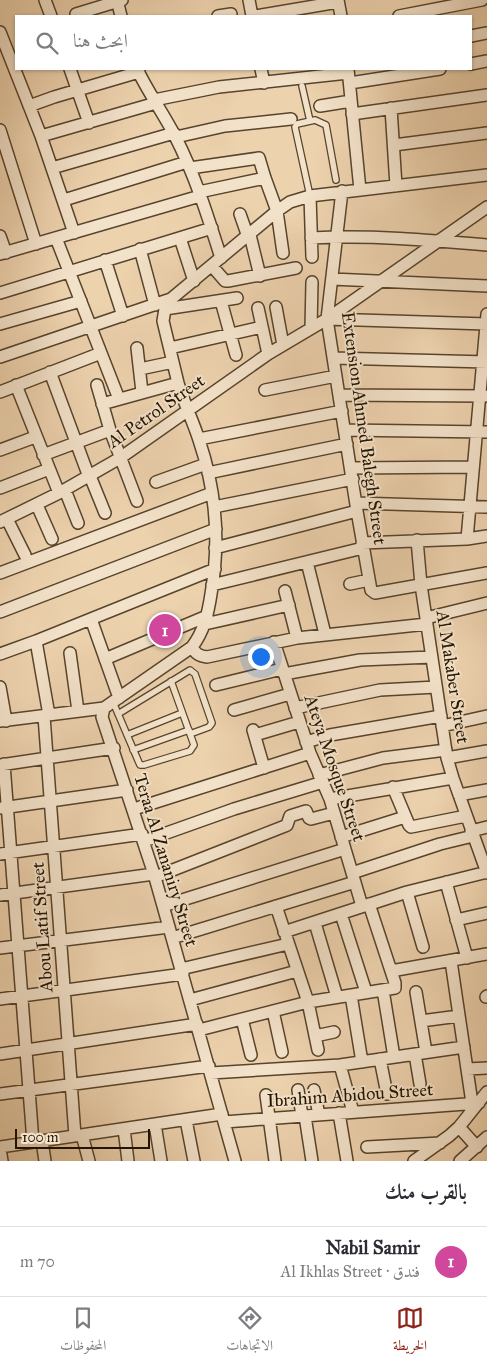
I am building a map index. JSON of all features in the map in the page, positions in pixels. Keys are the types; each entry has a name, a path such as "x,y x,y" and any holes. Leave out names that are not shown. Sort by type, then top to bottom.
{"street":[{"path":"45,0 51,15"},
{"path":"76,14 119,0 121,15"},
{"path":"249,0 254,15"},
{"path":"404,15 480,0"},
{"path":"260,15 338,1 341,15"},
{"path":"224,15 231,14"},
{"path":"0,32 41,136 74,233"},
{"path":"472,36 487,33"},
{"path":"472,64 487,61"},
{"path":"70,70 89,122"},
{"path":"29,106 140,70 155,102 175,135 200,194 212,228 217,262 225,281 228,282 296,268"},
{"path":"261,70 264,83"},
{"path":"41,136 155,102 219,87 425,70"},
{"path":"349,75 360,190"},
{"path":"352,114 391,108 455,94 487,95"},
{"path":"320,106 351,101"},
{"path":"391,108 396,186"},
{"path":"52,168 175,135 225,126 291,119"},
{"path":"0,130 36,244"},
{"path":"394,145 487,133"},
{"path":"64,200 188,165 258,157 261,159 264,178 277,211 284,253"},
{"path":"164,304 290,202 310,196 487,176"},
{"path":"0,236 3,254 200,194 264,178"},
{"name":"Extension Ahmed Balegh Street","path":"342,192 327,319 369,580"},
{"path":"310,196 312,257"},
{"name":"Al Petrol Street","path":"4,520 62,492 120,458 268,354 327,319 487,207"},
{"path":"240,214 249,236 260,276"},
{"path":"0,293 212,228"},
{"path":"311,238 336,237 439,241 487,245"},
{"path":"56,238 119,399"},
{"path":"180,238 194,281"},
{"path":"0,686 3,721 78,711 112,703 192,647 199,638 206,620 215,569 216,548 212,493 199,439 178,384 163,321 164,304 140,249"},
{"path":"105,260 123,316"},
{"path":"332,279 487,286"},
{"path":"312,282 312,328"},
{"path":"0,357 164,304 221,301 237,298"},
{"path":"0,324 81,301"},
{"path":"221,301 236,355"},
{"path":"276,307 284,345"},
{"path":"258,308 268,354"},
{"path":"327,319 487,321 482,432 473,467 467,539"},
{"path":"170,348 262,327"},
{"path":"137,348 142,392"},
{"path":"0,392 101,353"},
{"path":"333,358 485,362"},
{"path":"140,369 173,362"},
{"path":"50,372 105,513"},
{"path":"265,390 336,376"},
{"path":"102,404 178,384"},
{"path":"16,385 43,456 78,523"},
{"path":"97,385 110,430 137,501"},
{"path":"339,394 483,396"},
{"path":"199,439 342,411"},
{"path":"43,456 110,430"},
{"path":"345,430 482,432"},
{"path":"1,446 35,437"},
{"path":"156,482 207,468 347,444"},
{"path":"214,507 352,473 473,467"},
{"path":"0,488 49,469"},
{"path":"0,573 212,493"},
{"path":"37,505 52,540"},
{"path":"216,548 356,507 487,507"},
{"path":"4,520 25,555"},
{"path":"0,612 216,529"},
{"path":"212,585 307,562 363,545 417,540 467,539 487,536"},
{"name":"Al Makaber Street","path":"417,540 421,586 447,754 466,816 486,867"},
{"path":"307,562 325,634"},
{"path":"0,654 215,569"},
{"path":"350,584 369,580 371,590 374,592 421,586 487,573"},
{"path":"285,591 297,638"},
{"path":"192,647 200,657 207,658 297,638 427,621 487,603"},
{"path":"105,659 206,620 289,605"},
{"name":"Teraa Al Zananiry Street","path":"91,619 105,659 112,703 102,717 143,837 235,1161"},
{"name":"Abou Latif Street","path":"36,641 46,715 50,801 72,1084 79,1135 89,1161"},
{"name":"Ateya Mosque Street","path":"274,642 308,748 330,799 354,878 391,971"},
{"path":"70,654 78,711"},
{"path":"216,685 283,671 360,660 432,657"},
{"path":"295,708 380,690 436,687"},
{"path":"234,710 290,694"},
{"path":"134,809 264,768 308,748 330,735 487,716"},
{"path":"264,768 254,732 300,722"},
{"path":"45,1161 37,1141 29,1090 14,894 5,853 2,765 114,748"},
{"path":"5,853 143,837 234,809 383,758 487,751"},
{"path":"330,799 453,778"},
{"path":"393,787 405,817 409,825 413,827 466,816"},
{"path":"4,807 127,790"},
{"path":"459,795 487,790"},
{"path":"0,896 154,875 285,826 292,815 306,811 311,819 334,813"},
{"path":"341,837 405,817"},
{"path":"0,948 170,932 276,906 487,827"},
{"path":"163,906 345,849"},
{"path":"0,998 182,972 286,938 315,923 366,905 446,882 486,867"},
{"path":"446,882 467,958"},
{"path":"407,892 423,947"},
{"path":"276,906 308,1002 318,1050"},
{"path":"456,920 487,913"},
{"path":"341,914 366,992"},
{"path":"315,923 337,997"},
{"path":"0,1054 68,1043 198,1027 242,1019 308,1002 392,989 396,986 391,971 487,954"},
{"path":"451,961 467,1069 476,1103"},
{"path":"190,1000 297,970"},
{"path":"383,990 394,1057"},
{"path":"416,992 421,1021 420,1084"},
{"path":"351,995 362,1062"},
{"path":"273,1011 282,1052"},
{"path":"421,1021 459,1016"},
{"path":"242,1019 251,1055"},
{"path":"315,1036 334,1032"},
{"path":"0,1094 72,1084 210,1070 340,1065 464,1047"},
{"path":"380,1059 387,1094"},
{"path":"340,1065 353,1112"},
{"path":"467,1069 487,1068"},
{"path":"298,1090 312,1161"},
{"path":"314,1090 319,1115"},
{"path":"414,1161 459,1127 476,1103 487,1092"},
{"path":"266,1095 275,1161"},
{"name":"Ibrahim Abidou Street","path":"0,1148 186,1120 223,1118 269,1119 476,1103"},
{"path":"339,1113 347,1161"},
{"path":"186,1120 194,1161"},
{"path":"155,1124 161,1161"},
{"path":"459,1127 477,1146"},
{"path":"124,1129 128,1161"},
{"path":"460,1161 487,1136"},
{"path":"367,1147 440,1143"},
{"path":"0,1148 2,1161"}],"lane":[{"path":"302,86 310,121"},
{"path":"310,196 295,127 297,124 319,121 327,127 336,180"},
{"path":"118,714 188,670 195,674 212,723 209,727 133,750"},
{"path":"112,703 138,763 144,765 192,750 194,745 170,681"},
{"path":"127,735 182,714"}],"place":[{"name":"Nabil Samir","path":"165,630"}]}
